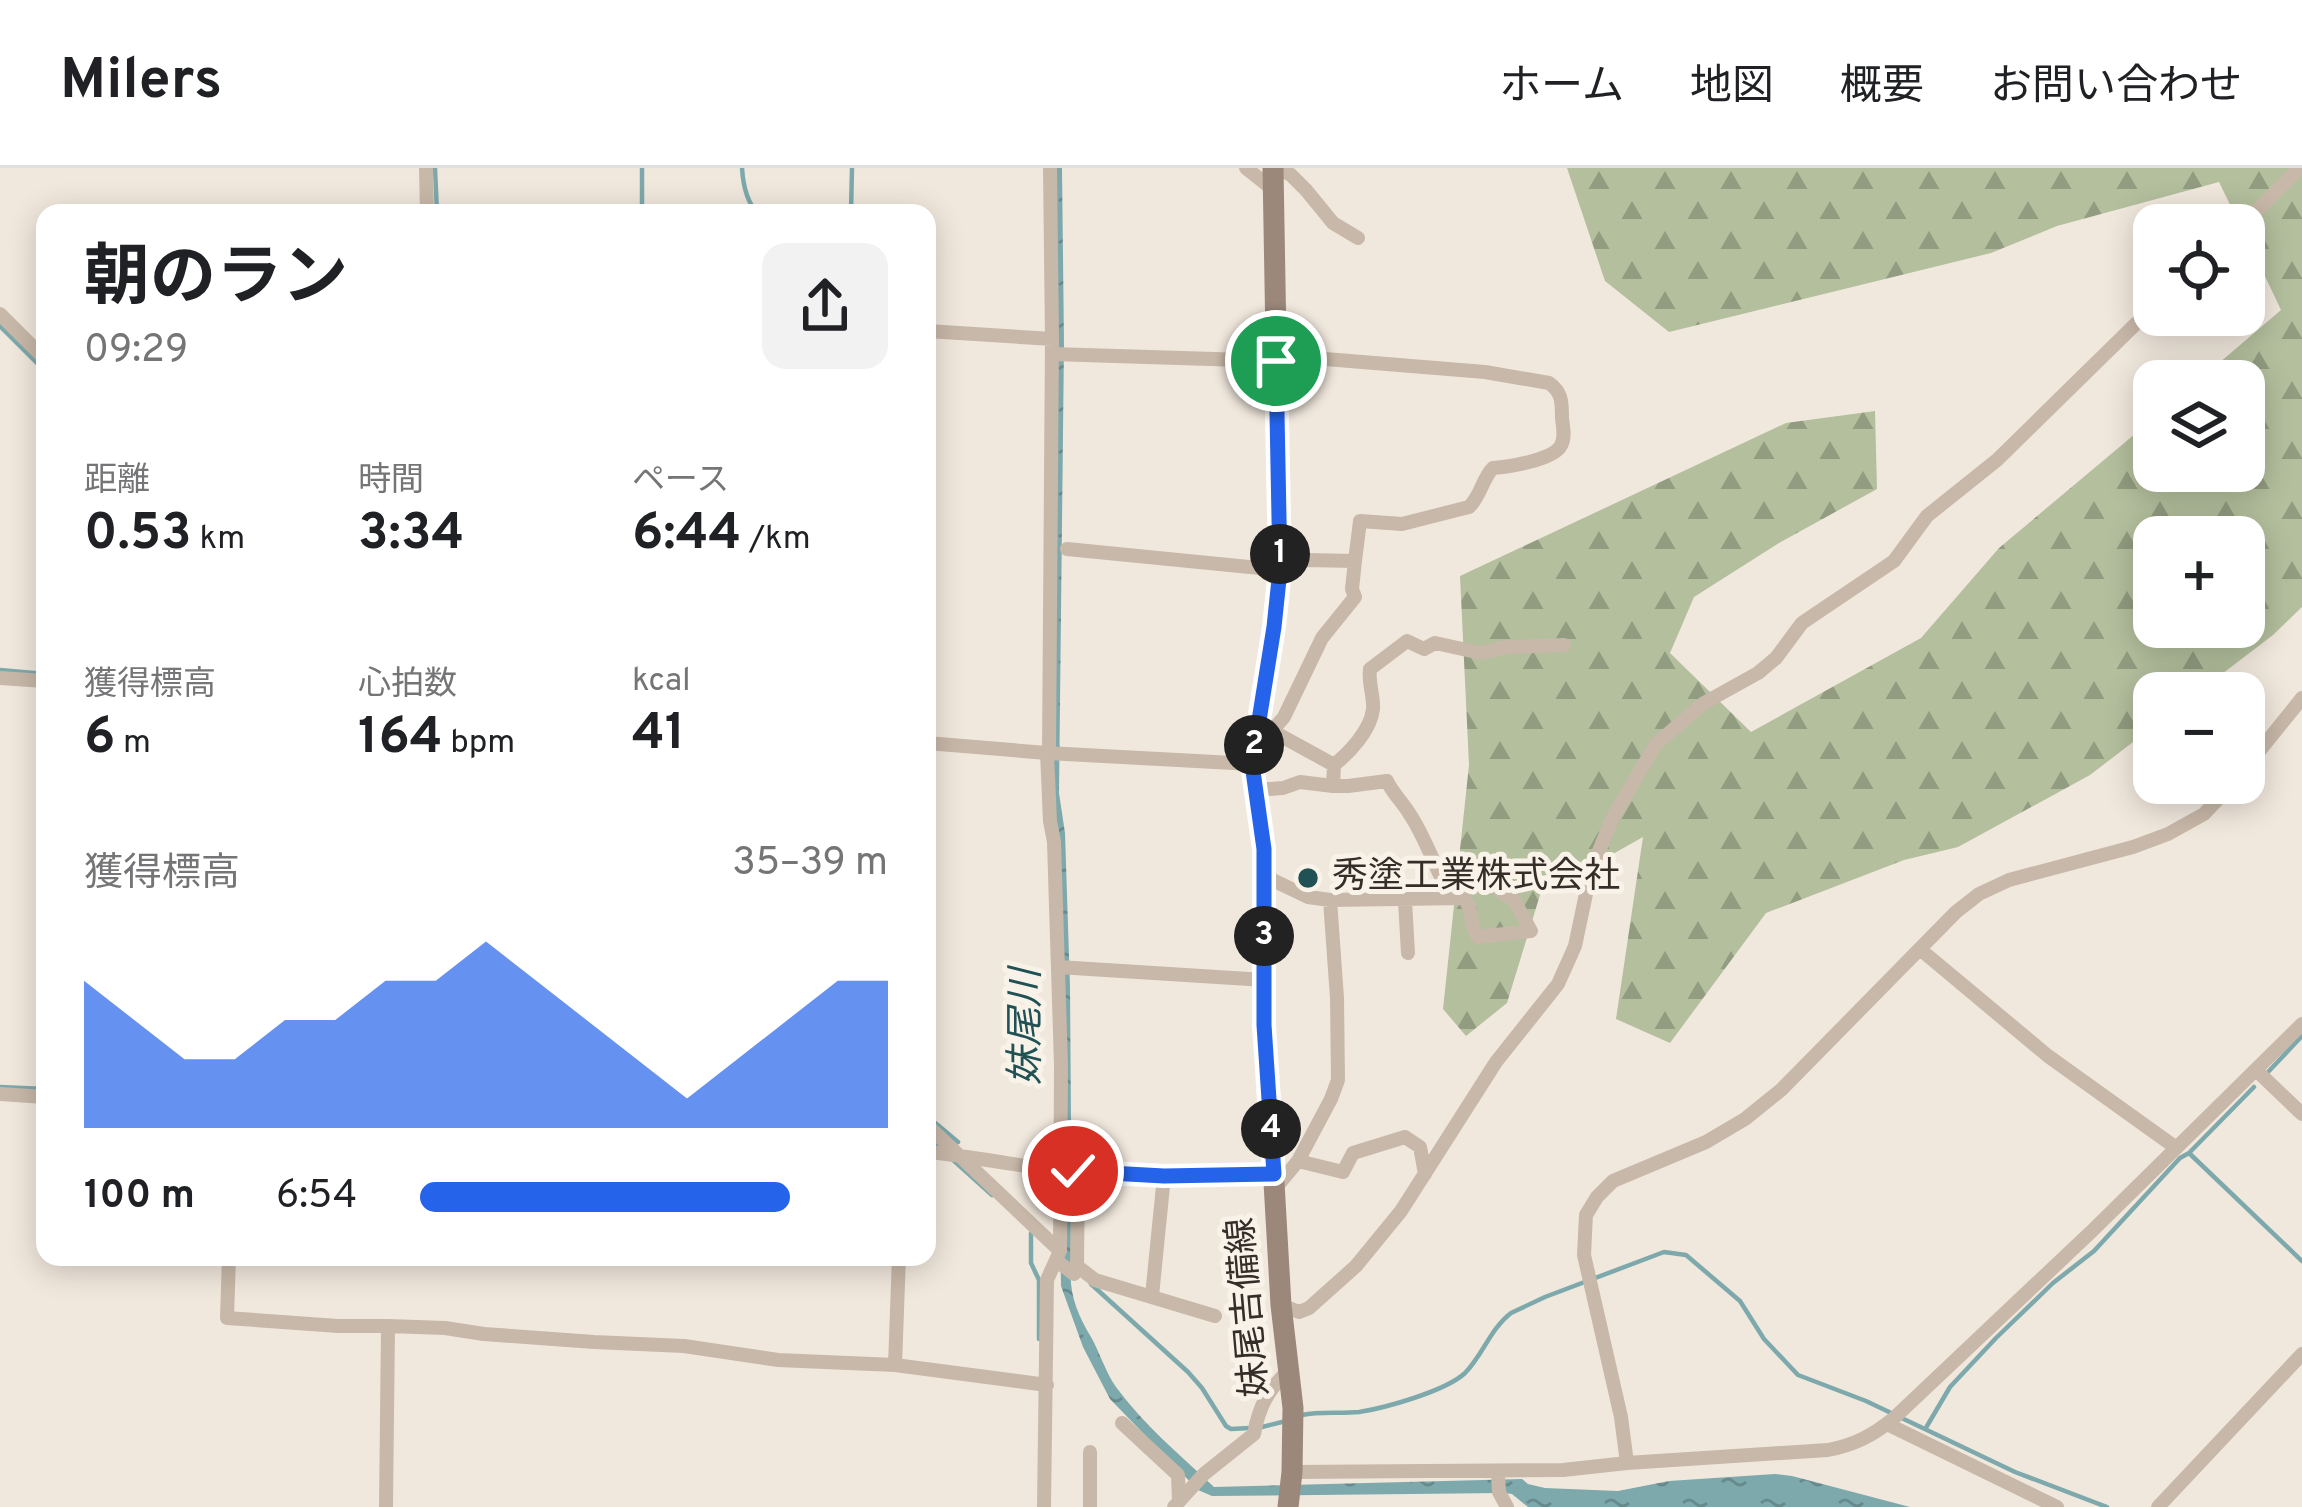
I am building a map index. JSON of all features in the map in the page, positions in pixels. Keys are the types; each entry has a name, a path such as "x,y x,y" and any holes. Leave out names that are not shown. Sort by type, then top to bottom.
{"main road":[{"name":"妹尾吉備線","path":"1275,176 1280,567 1264,732 1252,764 1264,849 1264,1025 1281,1306 1293,1419 1290,1490"}],"street":[{"path":"426,168 427,204"},
{"path":"1044,1507 1046,1280 1065,1263 1071,1171 1064,966 1050,820 1056,350 1050,168"},
{"path":"1246,168 1291,175 1333,223 1358,238"},
{"path":"2264,204 2299,168"},
{"path":"0,314 36,349"},
{"path":"1281,1306 1299,1312 1309,1308 1356,1266 1401,1211 1496,1062 1549,997 1568,966 1591,870 1613,817 1655,744 1704,703 1758,674 1802,623 1894,561 1927,515 1997,460 2133,327"},
{"path":"936,332 1056,350 1464,370 1549,382 1557,388 1563,438 1551,455 1493,468 1477,501 1469,507 1402,524 1360,521 1355,597 1322,638 1284,717 1264,732 1334,765"},
{"path":"1067,549 1280,567 1305,560 1355,562"},
{"path":"1333,785 1334,765 1354,748 1373,710 1370,669 1406,640 1424,649 1435,643 1481,652 1564,646"},
{"path":"0,678 36,680"},
{"path":"2265,744 2302,698"},
{"path":"936,744 1252,764"},
{"path":"1255,790 1300,782 1348,786 1387,781 1419,828 1440,875 1468,886 1493,879 1514,900 1531,931 1478,937 1464,898 1330,900 1308,897 1264,875"},
{"path":"1627,1463 1585,1255 1586,1215 1597,1197 1613,1181 1706,1142 1745,1119 1781,1090 1979,894 2009,880 2168,835 2213,804"},
{"path":"945,1153 1071,1171 1274,1183 1298,1161 1338,1080 1330,900"},
{"path":"1405,901 1408,953"},
{"path":"1921,950 2048,1056 2175,1148"},
{"path":"1064,966 1264,980"},
{"path":"1290,1490 1498,1482 1627,1463 1850,1446 1893,1418 2302,1024"},
{"path":"2256,1070 2302,1114"},
{"path":"0,1094 36,1096"},
{"path":"1298,1161 1343,1172 1353,1153 1406,1137 1420,1147 1425,1174"},
{"path":"945,1153 1065,1263 1095,1280 1216,1316"},
{"path":"1065,1263 1071,1171"},
{"path":"1152,1296 1164,1176"},
{"path":"229,1266 227,1318 684,1346 778,1360 895,1362 1043,1384"},
{"path":"895,1362 899,1266"},
{"path":"386,1507 388,1326"},
{"path":"2158,1507 2302,1354"},
{"path":"1177,1504 1256,1428 1266,1395 1288,1371"},
{"path":"1893,1418 1996,1479 2057,1507"},
{"path":"1122,1423 1178,1475 1177,1504"},
{"path":"1090,1452 1090,1507"},
{"path":"1498,1482 1507,1507"}],"green space":[{"path":"1567,168 2302,168 2302,607 2265,641 2265,516 2133,516 2133,648 2256,648 2225,672 2133,672 2133,742 2090,775 1958,847 1904,860 1766,913 1670,1043 1616,1019 1643,837 1540,895 1507,1003 1466,1036 1443,1009 1469,765 1460,576 1786,423 1875,411 1877,489 1694,597 1670,653 1751,732 1921,638 1999,548 2133,436 2133,492 2265,492 2265,360 2223,360 2251,336 2265,336 2265,324 2281,310 2265,276 2265,204 2230,204 2219,182 2057,226 1991,253 1669,332 1605,281"}],"water":[{"name":"妹尾川","path":"1054,168 1062,168 1059,793 1065,833 1070,987 1071,1280 1077,1309 1116,1387 1214,1487 1522,1479 1545,1488 1618,1491 1669,1481 1775,1474 1910,1507 1528,1507 1504,1493 1212,1496 1198,1490 1110,1399 1083,1347 1061,1286 1052,806"}],"waterway":[{"path":"435,168 437,204"},
{"path":"642,168 642,204"},
{"path":"742,168 751,204"},
{"path":"851,204 852,168"},
{"path":"0,326 36,362"},
{"path":"0,670 36,673"},
{"path":"2269,1071 2302,1036"},
{"path":"0,1087 36,1089"},
{"path":"1927,1426 1950,1387 1996,1338 2094,1251 2254,1087"},
{"path":"936,1124 958,1142"},
{"path":"936,1144 943,1151"},
{"path":"2189,1153 2302,1261"},
{"path":"952,1159 992,1195"},
{"path":"1031,1233 1031,1263 1039,1280 1039,1339"},
{"path":"1302,1415 1370,1410 1444,1386 1465,1373 1511,1313 1664,1252 1686,1255 1740,1301 1764,1339 1798,1375 1866,1401 2015,1472 2107,1507"},
{"path":"1091,1284 1188,1372 1226,1426 1250,1428"},
{"path":"1262,1427 1286,1421"}],"place":[{"name":"秀塗工業株式会社","path":"1308,878"}],"route":[{"path":"1073,1171 1164,1176 1274,1174 1264,1025 1264,849 1252,764 1280,570 1276,361"}]}
